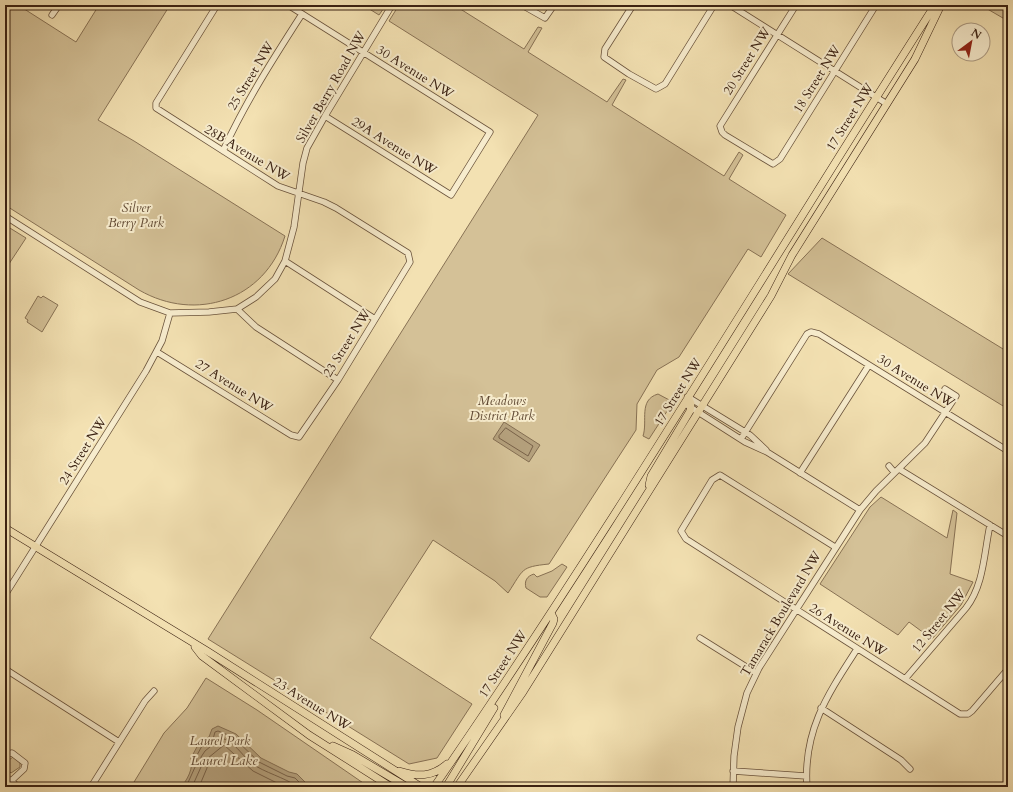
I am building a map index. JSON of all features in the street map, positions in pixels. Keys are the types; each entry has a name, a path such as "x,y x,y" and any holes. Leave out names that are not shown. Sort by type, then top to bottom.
{"main road":[{"name":"17 Street NW","path":"434,787 504,686 688,403 935,5"},
{"name":"17 Street NW","path":"457,787 500,726 774,292 792,255 915,59 941,5"},
{"path":"647,492 651,476 688,403"},
{"name":"23 Avenue NW","path":"5,528 421,787"},
{"path":"500,726 510,701 553,623 554,617 551,613"},
{"name":"23 Avenue NW","path":"190,643 202,656 309,735 391,787"},
{"path":"446,787 493,710 504,686"},
{"path":"309,735 353,755 407,787"},
{"path":"386,765 401,771 424,776 437,772 454,759"},
{"path":"461,787 465,776"},
{"path":"378,779 385,787"}],"street":[{"path":"52,15 59,5"},
{"name":"28B Avenue NW","path":"217,5 156,104 156,108 278,186 324,202 336,208 408,253 410,259"},
{"name":"30 Avenue NW","path":"288,5 490,132 451,195"},
{"name":"Silver Berry Road NW","path":"5,216 140,302 170,313 202,313 237,309 256,297 275,279 285,262 294,227 302,162 307,148 324,116 392,5"},
{"path":"522,5 544,18 554,5"},
{"path":"633,5 606,49 604,55 605,59 652,88 658,89 665,84 714,5"},
{"path":"730,5 887,104"},
{"name":"20 Street NW","path":"775,164 768,162 725,135 721,129 722,122 796,5"},
{"name":"18 Street NW","path":"775,164 780,159 876,5"},
{"name":"25 Street NW","path":"223,151 255,87 302,14"},
{"name":"29A Avenue NW","path":"324,116 451,195"},
{"name":"23 Street NW","path":"299,437 338,380 409,265 410,259"},
{"path":"285,262 375,319"},
{"path":"237,309 256,327 338,380"},
{"name":"24 Street NW","path":"5,595 157,352 170,313"},
{"name":"30 Avenue NW","path":"745,432 807,334 811,332 819,334 1008,451"},
{"name":"27 Avenue NW","path":"157,352 291,435 299,437"},
{"path":"800,473 869,365"},
{"name":"Tamarack Boulevard NW","path":"733,787 735,745 740,717 756,673 860,510 897,470 925,443 946,413 956,396 945,389"},
{"path":"688,403 745,432 767,452"},
{"path":"688,403 700,409 741,439 767,452 860,510"},
{"path":"741,439 745,432"},
{"path":"888,466 1008,536"},
{"name":"26 Avenue NW","path":"835,547 725,477 718,475 712,480 682,527 681,534 686,539 958,713 965,714 972,711 1008,669"},
{"name":"12 Street NW","path":"905,679 966,608 974,596 979,580 990,525"},
{"path":"700,638 756,673"},
{"path":"807,787 806,776 809,744 821,708 858,648"},
{"path":"5,669 119,742"},
{"path":"91,787 145,701 154,691"},
{"path":"821,708 901,760 910,769"},
{"path":"5,760 8,754 12,753 25,763 24,769 11,781"},
{"path":"733,771 806,776"},
{"path":"5,777 19,787"}],"green space":[{"name":"Silver Berry Park","path":"5,5 18,5 76,42 99,5 170,5 98,120 285,236 275,258 262,276 245,290 226,299 205,304 183,304 161,300 139,290 5,205"},
{"path":"363,5 386,5 379,15"},
{"name":"Meadows District Park","path":"399,5 454,5 524,49 538,27 542,28 528,52 607,102 623,79 626,80 612,105 724,176 739,152 743,155 729,179 786,215 761,257 748,249 679,357 657,370 637,404 636,430 549,564 528,568 520,574 508,593 495,581 433,540 370,638 472,704 437,758 409,764 208,639 538,115 389,21"},
{"path":"981,5 1008,5 1008,21 984,7"},
{"path":"5,225 26,238 5,270"},
{"path":"822,238 1008,352 1008,409 788,274"},
{"path":"38,296 41,298 43,296 58,305 42,332 27,322 28,320 25,318"},
{"path":"658,394 673,402 649,439 643,436 646,406 652,397"},
{"path":"881,497 947,538 953,510 957,513 950,574 973,582 961,605 932,639 909,622 898,635 820,584 870,507"},
{"path":"562,564 567,567 547,597 540,597 526,588 526,581 530,576 534,574 537,577 552,571"},
{"name":"Laurel Park","path":"206,678 257,710 369,787 131,787 164,733 187,708"},
{"path":"13,757 20,762 20,767 11,773 8,770 9,760"}],"water":[{"path":"504,422 540,445 529,462 493,439"},
{"name":"Laurel Lake","path":"218,726 236,734 261,758 289,772 297,774 310,787 180,787 183,785 189,774 192,766 191,758 199,743 202,741 203,743 205,739 209,737 212,729"}]}
